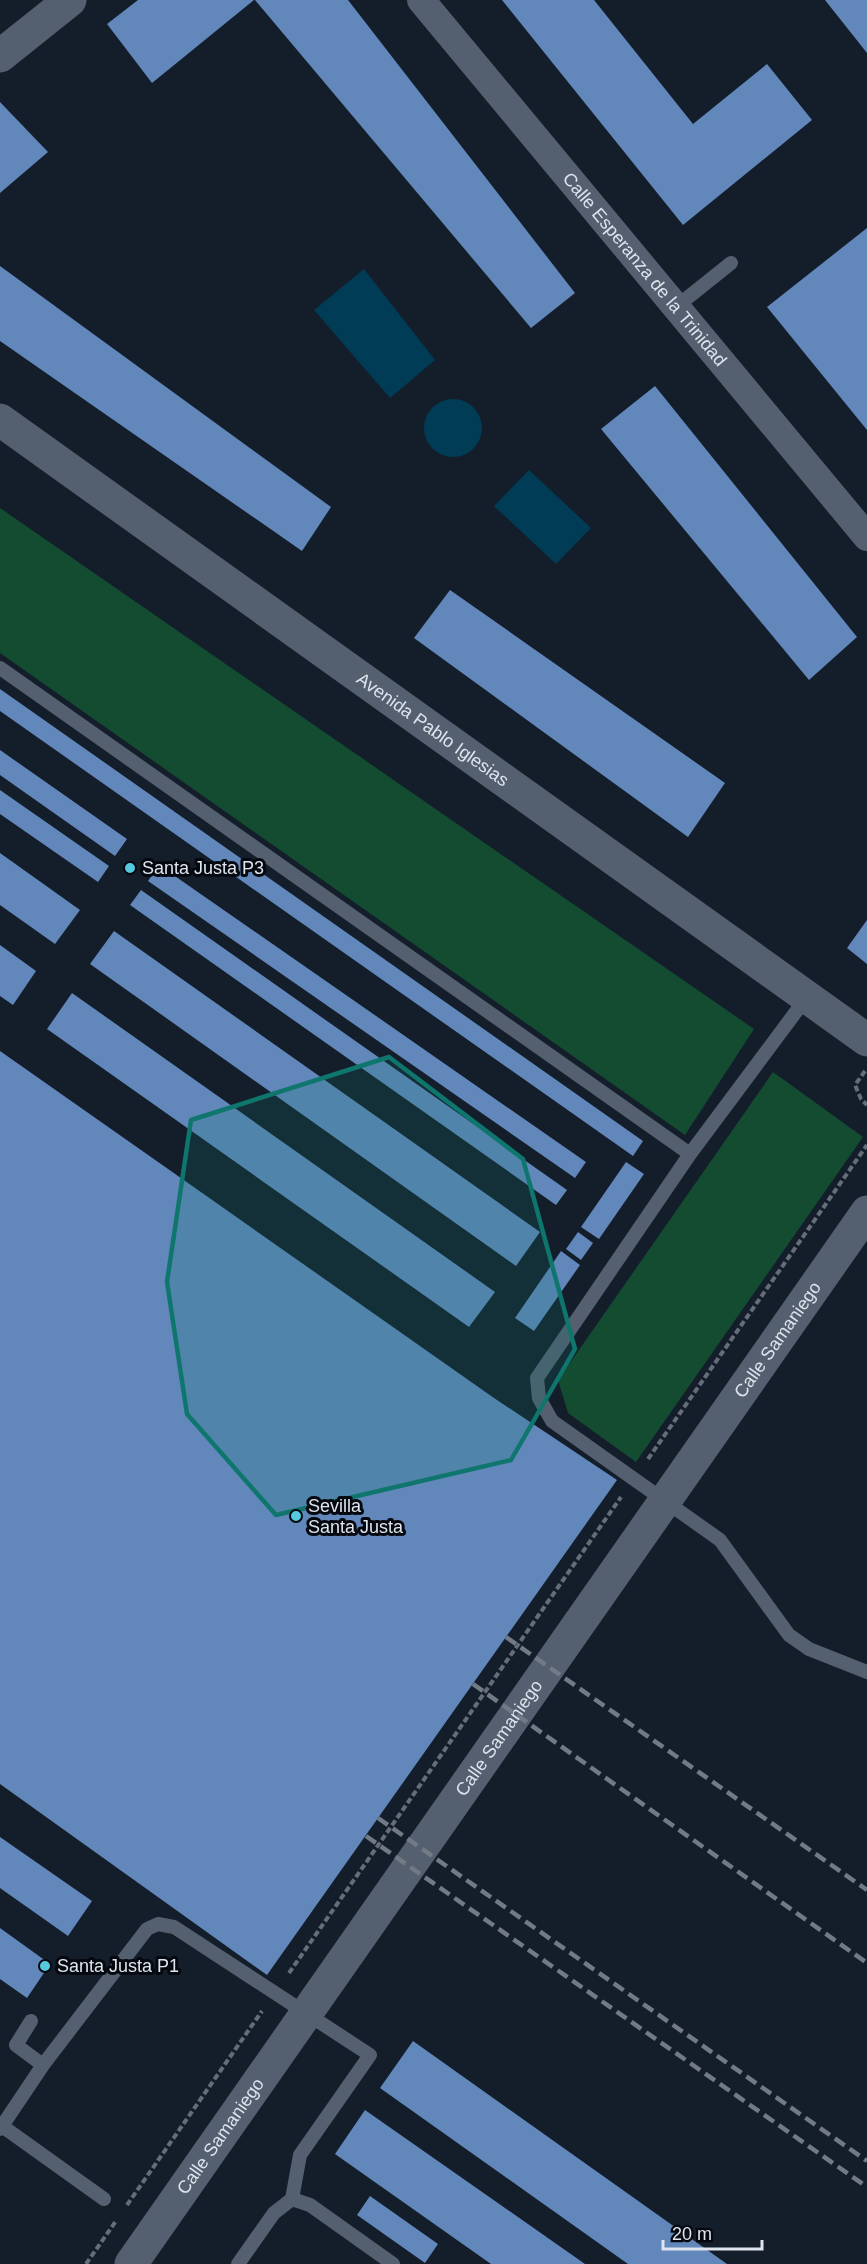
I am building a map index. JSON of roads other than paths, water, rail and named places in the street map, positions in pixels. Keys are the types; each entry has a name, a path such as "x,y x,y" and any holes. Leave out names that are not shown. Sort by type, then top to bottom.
{"main road":[{"path":"0,56 70,0"},
{"name":"Avenida Pablo Iglesias","path":"0,420 807,997 866,1056"},
{"name":"Calle Samaniego","path":"131,2264 867,1212"}],"street":[{"name":"Calle Esperanza de la Trinidad","path":"422,0 867,537"}],"lane":[{"path":"676,307 730,263"},
{"path":"0,668 690,1154"},
{"path":"807,997 690,1154 537,1378 539,1398 552,1421 720,1540 789,1635 809,1649 867,1672"},
{"path":"104,2199 1,2128 43,2065 147,1929 158,1924 174,1927 370,2055 300,2155 292,2199 274,2213 238,2264"},
{"path":"31,2021 15,2045 43,2065"},
{"path":"292,2199 310,2205 393,2264"}],"water":[{"path":"364,269 435,360 390,398 314,310"},
{"path":"447,399 459,399 474,407 482,422 482,434 474,449 459,457 447,457 432,449 424,434 424,422 432,407"},
{"path":"529,470 591,528 556,564 494,506"}],"railway":[{"path":"506,1637 867,1890"},
{"path":"473,1684 867,1963"},
{"path":"378,1818 867,2161"},
{"path":"366,1836 867,2187"}],"place":[{"name":"Santa Justa P3","path":"130,868"},
{"name":"Sevilla Santa Justa","path":"296,1516"},
{"name":"Santa Justa P1","path":"45,1966"}]}
